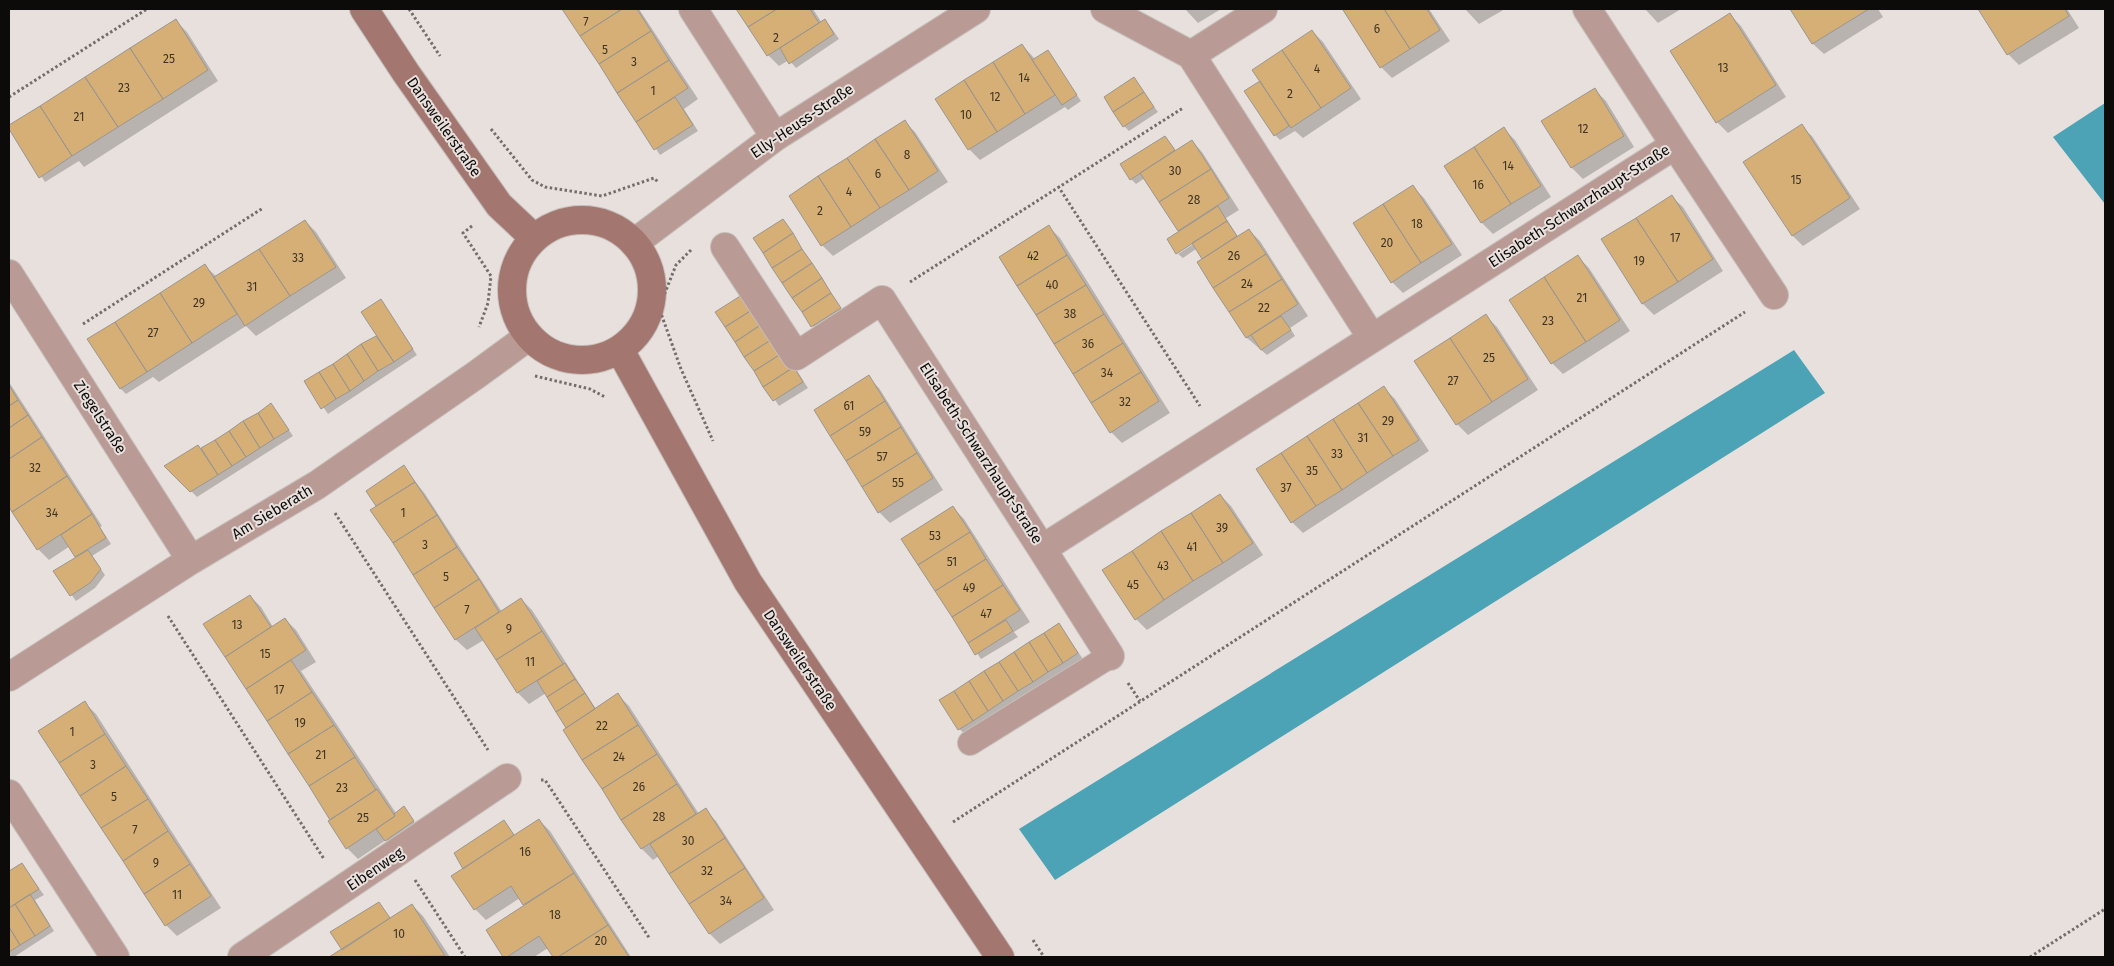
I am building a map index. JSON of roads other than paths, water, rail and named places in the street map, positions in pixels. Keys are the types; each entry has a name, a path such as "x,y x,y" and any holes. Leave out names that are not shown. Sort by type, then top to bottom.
{"main road":[{"name":"Dansweilerstraße","path":"364,9 498,205 534,238"},
{"path":"574,220 596,221 617,229 634,243 646,259 652,279 652,300 647,319 636,336 620,350 602,358 582,362 562,358 543,350 528,337 517,318 512,290 512,276 520,255 534,238 552,226 574,220"},
{"name":"Dansweilerstraße","path":"620,350 748,582 1000,957"}],"street":[{"path":"692,9 775,136"},
{"name":"Elly-Heuss-Straße","path":"634,243 680,206 775,136 976,9"},
{"path":"1105,9 1190,55 1372,338"},
{"path":"1190,55 1263,9"},
{"name":"Elisabeth-Schwarzhaupt-Straße","path":"725,247 796,356 882,300 1042,549 1675,144 1587,9"},
{"path":"1675,144 1774,294"},
{"name":"Ziegelstraße","path":"9,274 191,560"},
{"name":"Am Sieberath","path":"9,678 191,560 317,485 476,376 528,337"},
{"path":"1042,549 1110,656"},
{"name":"Eibenweg","path":"242,957 344,890 506,778"},
{"path":"9,794 116,957"}],"lane":[{"path":"970,742 1110,656"}],"water":[{"path":"2105,103 2105,204 2053,137"},
{"path":"1794,350 1825,393 1055,880 1019,829"}]}
